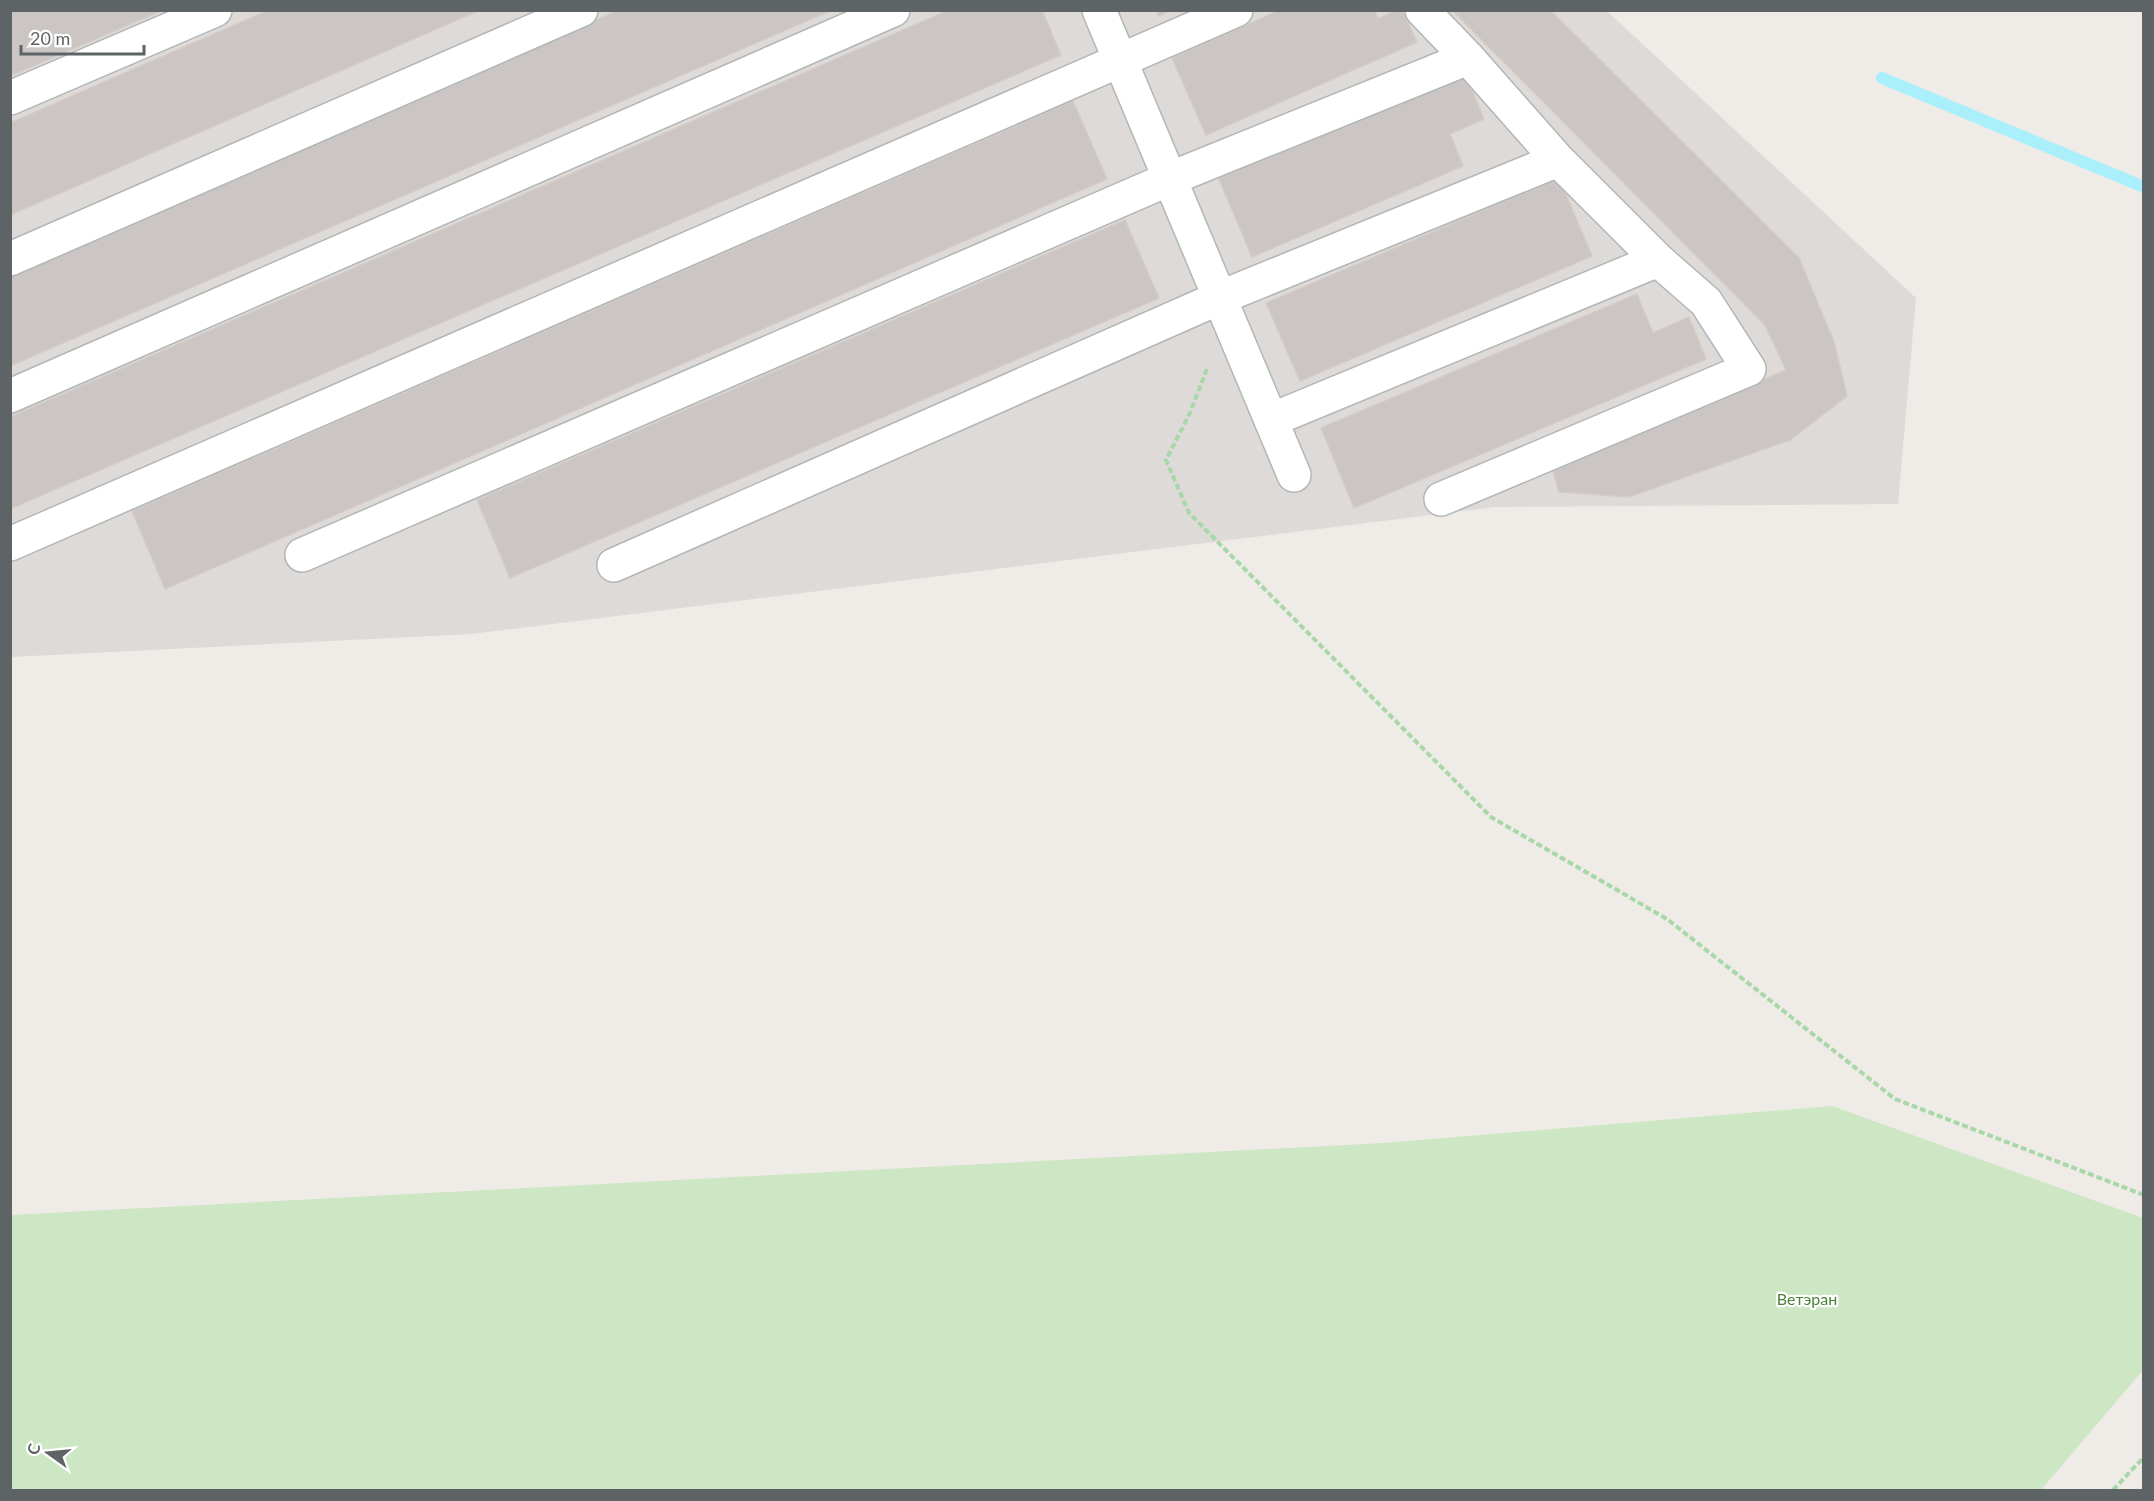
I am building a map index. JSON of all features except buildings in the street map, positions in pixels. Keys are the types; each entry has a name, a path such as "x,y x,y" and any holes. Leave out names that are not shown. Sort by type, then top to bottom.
{"lane":[{"path":"10,98 215,10"},
{"path":"10,259 581,10"},
{"path":"10,396 893,10"},
{"path":"1099,10 1294,475"},
{"path":"10,544 1236,10"},
{"path":"1422,10 1468,58 1558,160 1658,260 1706,302 1749,369 1441,499"},
{"path":"302,555 1169,179 1468,58"},
{"path":"614,565 1219,298 1558,160"},
{"path":"1271,420 1658,260"}],"path":[{"path":"1232,329 1208,367 1190,415 1166,460 1189,513 1491,817 1666,919 1895,1099 2144,1195"},
{"path":"2113,1491 2119,1481 2144,1457"}],"shaded area":[{"path":"11,11 1607,11 1916,298 1898,504 1495,507 471,634 11,657"}],"green space":[{"name":"Ветэран","path":"1832,1106 2143,1218 2143,1370 2041,1490 11,1490 11,1215 1384,1143"}],"waterway":[{"path":"1882,78 2144,187"}]}
